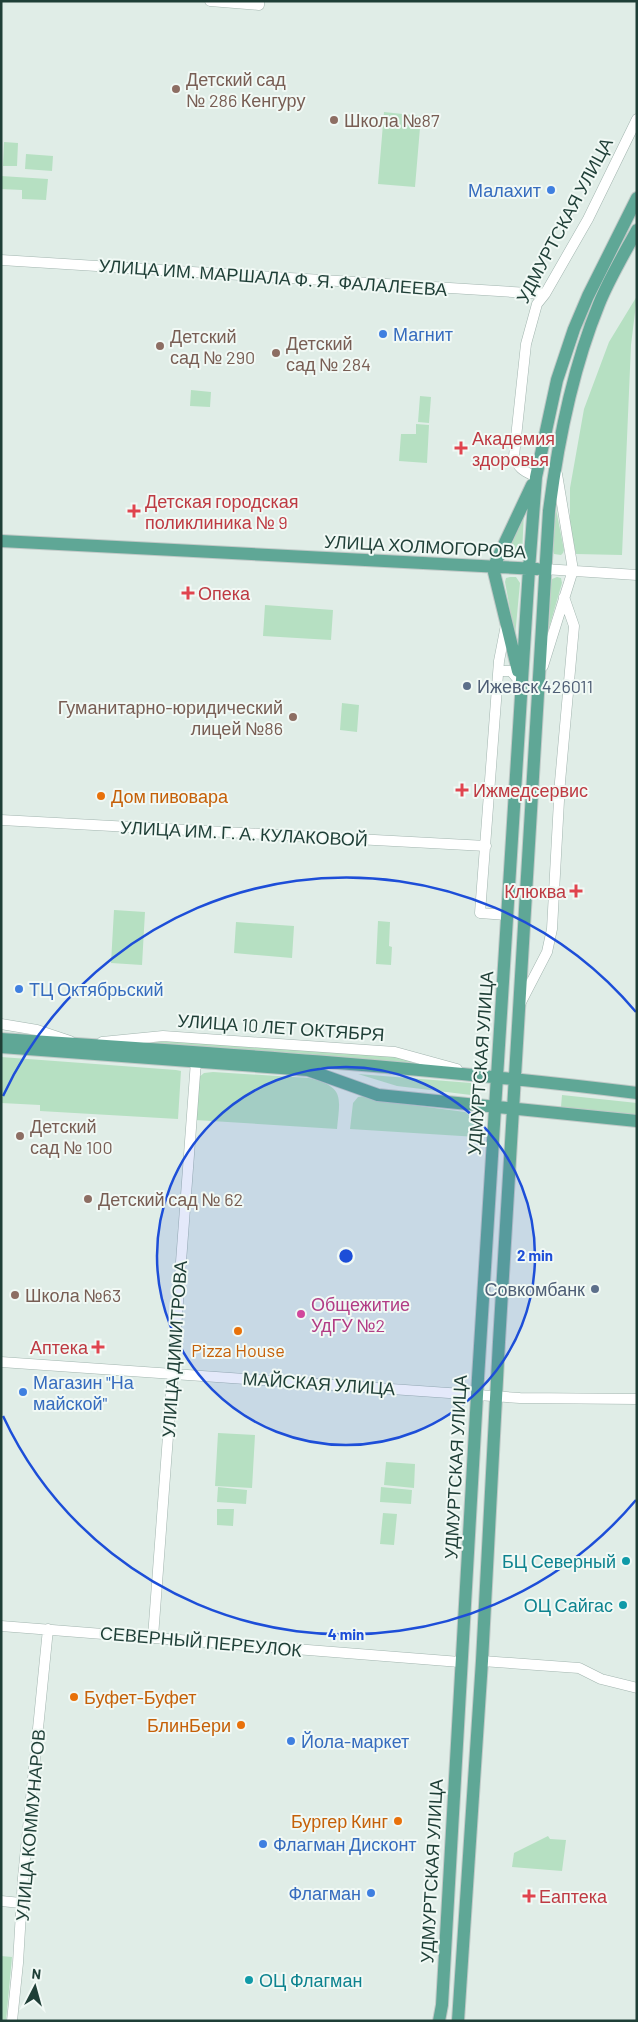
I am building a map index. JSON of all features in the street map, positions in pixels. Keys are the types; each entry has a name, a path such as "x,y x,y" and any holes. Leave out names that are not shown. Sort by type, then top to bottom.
{"main road":[{"name":"УДМУРТСКАЯ УЛИЦА","path":"439,2021 521,683 536,477 557,380 574,329 588,296 637,198"},
{"name":"УДМУРТСКАЯ УЛИЦА","path":"458,2021 482,1661 512,1107 548,511 555,463 567,406 599,303 637,230"},
{"path":"521,683 493,568 536,477"},
{"name":"УЛИЦА ХОЛМОГОРОВА","path":"1,541 544,570"},
{"name":"УЛИЦА 10 ЛЕТ ОКТЯБРЯ","path":"1,1038 80,1044 308,1070 378,1094 637,1120"},
{"name":"УЛИЦА 10 ЛЕТ ОКТЯБРЯ","path":"1,1047 352,1063 514,1078 637,1093"},
{"path":"474,1438 479,1433 484,1432 489,1433 494,1438"}],"street":[{"path":"210,1 259,5 259,1"},
{"name":"УДМУРТСКАЯ УЛИЦА","path":"536,477 517,466 514,456 514,445 517,415 521,399 526,344 537,304 545,294 588,219 637,119"},
{"name":"УЛИЦА ИМ. МАРШАЛА Ф. Я. ФАЛАЛЕЕВА","path":"1,260 545,294"},
{"path":"538,683 573,570 555,463"},
{"name":"УЛИЦА ХОЛМОГОРОВА","path":"544,570 573,570 637,575"},
{"name":"УДМУРТСКАЯ УЛИЦА","path":"518,1007 547,952 551,939 560,782 574,626 564,598"},
{"path":"506,625 501,646 480,913 507,915"},
{"path":"499,671 511,671 521,683"},
{"name":"УЛИЦА ИМ. Г. А. КУЛАКОВОЙ","path":"1,820 486,846"},
{"name":"УЛИЦА 10 ЛЕТ ОКТЯБРЯ","path":"1,1024 37,1030 80,1044 163,1036 395,1052 477,1075"},
{"name":"УЛИЦА ДИМИТРОВА","path":"153,1637 196,1057"},
{"name":"МАЙСКАЯ УЛИЦА","path":"1,1362 541,1398 637,1399"},
{"name":"СЕВЕРНЫЙ ПЕРЕУЛОК","path":"1,1626 460,1662"},
{"name":"УЛИЦА КОММУНАРОВ","path":"12,2021 48,1629"},
{"path":"482,1661 579,1668 602,1679 637,1688"},
{"path":"1,1901 22,1903"}],"green space":[{"path":"384,112 421,116 415,187 378,184"},
{"path":"4,142 18,143 17,166 3,166"},
{"path":"26,154 53,156 52,171 25,169"},
{"path":"1,176 48,179 46,200 22,199 22,190 1,189"},
{"path":"637,296 631,345 622,555 576,554 570,526 570,488 584,409 609,342"},
{"path":"191,390 211,392 210,407 190,406"},
{"path":"420,396 431,397 429,423 418,422"},
{"path":"416,424 429,425 427,463 399,461 401,434 416,434"},
{"path":"556,509 564,550 561,555 554,554 553,551"},
{"path":"524,510 522,555 515,559 511,558 506,552"},
{"path":"516,577 520,583 515,636 505,582 506,578"},
{"path":"561,578 562,583 549,628 551,584 552,579"},
{"path":"265,605 333,610 331,640 263,636"},
{"path":"342,703 359,705 357,732 340,730"},
{"path":"114,910 145,912 142,965 111,963"},
{"path":"378,921 390,922 389,946 392,947 391,965 376,964"},
{"path":"236,922 294,926 292,958 234,953"},
{"path":"165,1040 401,1055 424,1065 123,1043"},
{"path":"1,1057 181,1071 178,1119 40,1111 40,1105 1,1103"},
{"path":"204,1073 309,1078 321,1081 329,1085 338,1095 337,1129 195,1120 198,1078"},
{"path":"358,1074 471,1083 476,1087 475,1092 471,1095 397,1086"},
{"path":"562,1095 637,1103 637,1115 561,1107"},
{"path":"364,1096 381,1101 465,1112 477,1121 477,1137 350,1129 353,1103 358,1097"},
{"path":"218,1433 255,1435 252,1488 215,1486"},
{"path":"386,1462 415,1464 414,1488 384,1485"},
{"path":"218,1487 247,1490 246,1504 217,1502"},
{"path":"381,1487 412,1490 411,1504 380,1502"},
{"path":"217,1509 234,1509 233,1526 217,1525"},
{"path":"383,1513 397,1514 394,1545 380,1544"},
{"path":"548,1836 550,1839 566,1840 562,1871 512,1867 514,1853"},
{"path":"1,1956 12,1957 6,2021 1,2021"}],"place":[{"name":"Детский сад № 286 Кенгуру","path":"176,89"},
{"name":"Школа №87","path":"334,120"},
{"name":"Малахит","path":"551,190"},
{"name":"Магнит","path":"383,334"},
{"name":"Детский сад № 290","path":"160,346"},
{"name":"Детский сад № 284","path":"276,353"},
{"name":"Академия здоровья","path":"461,448"},
{"name":"Детская городская поликлиника № 9","path":"134,511"},
{"name":"Опека","path":"188,593"},
{"name":"Ижевск 426011","path":"467,686"},
{"name":"Гуманитарно-юридический лицей №86","path":"293,717"},
{"name":"Ижмедсервис","path":"462,790"},
{"name":"Дом пивовара","path":"101,796"},
{"name":"Клюква","path":"576,891"},
{"name":"ТЦ Октябрьский","path":"19,989"},
{"name":"Детский сад № 100","path":"20,1136"},
{"name":"Детский сад № 62","path":"88,1199"},
{"name":"Совкомбанк","path":"595,1289"},
{"name":"Школа №63","path":"15,1295"},
{"name":"Общежитие УдГУ №2","path":"301,1314"},
{"name":"Pizza House","path":"238,1331"},
{"name":"Аптека","path":"98,1347"},
{"name":"Магазин \"На майской\"","path":"23,1392"},
{"name":"БЦ Северный","path":"626,1561"},
{"name":"ОЦ Сайгас","path":"623,1605"},
{"name":"Буфет-Буфет","path":"74,1697"},
{"name":"БлинБери","path":"241,1725"},
{"name":"Йола-маркет","path":"291,1741"},
{"name":"Бургер Кинг","path":"398,1821"},
{"name":"Флагман Дисконт","path":"263,1844"},
{"name":"Флагман","path":"371,1893"},
{"name":"Еаптека","path":"529,1896"},
{"name":"ОЦ Флагман","path":"249,1980"}]}
